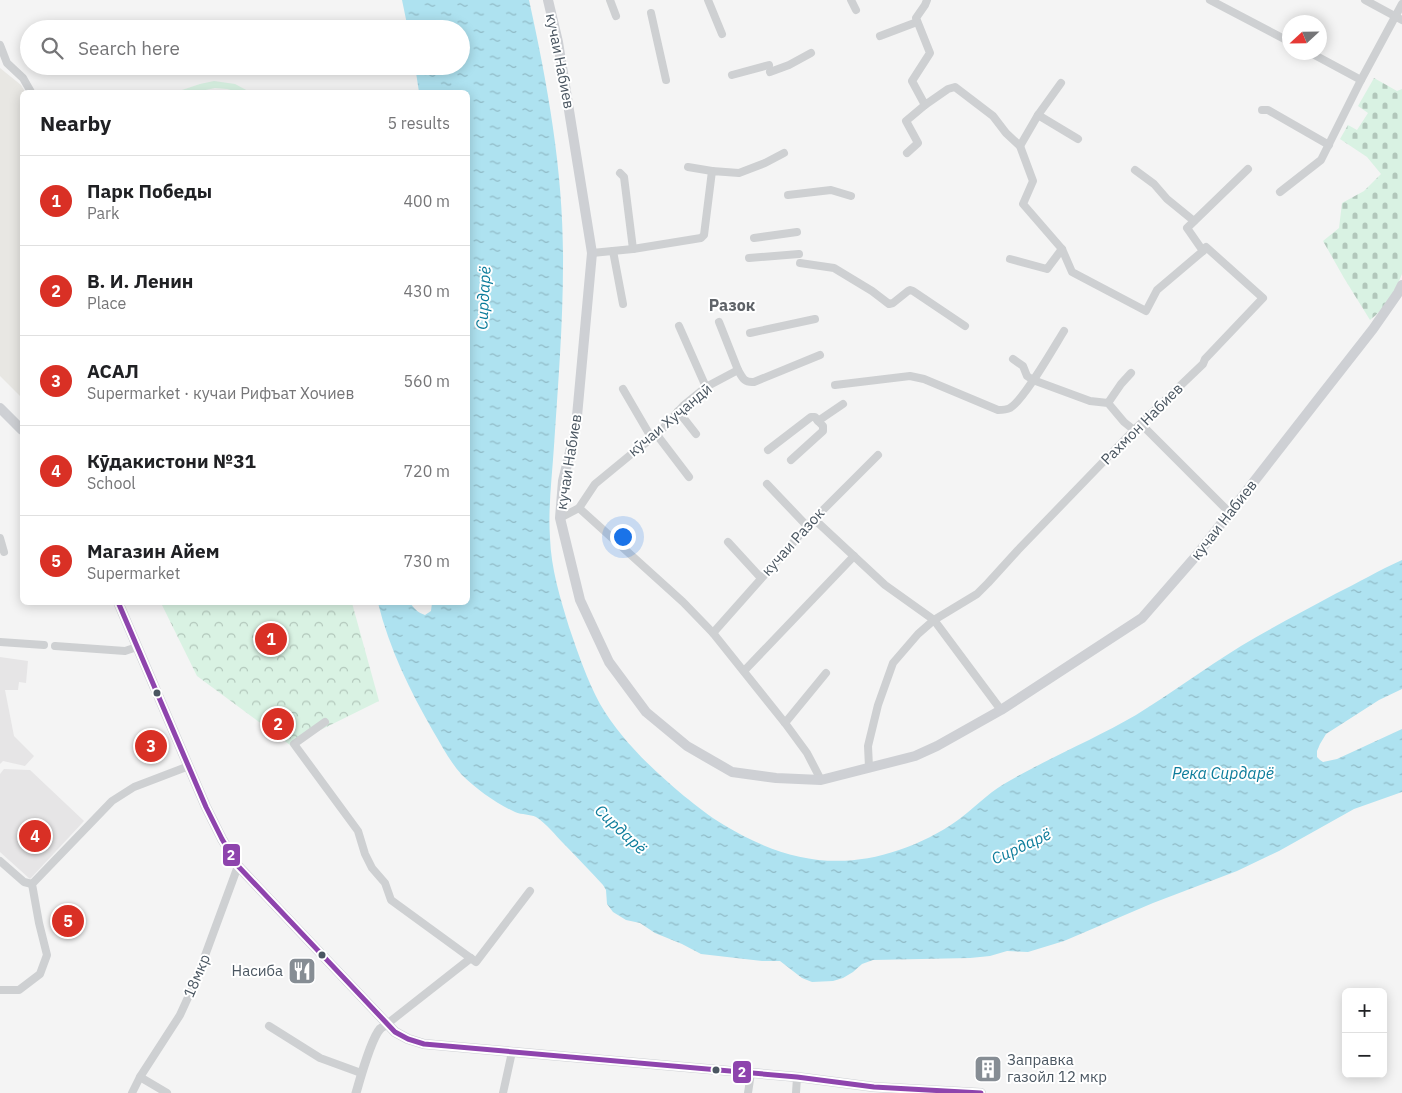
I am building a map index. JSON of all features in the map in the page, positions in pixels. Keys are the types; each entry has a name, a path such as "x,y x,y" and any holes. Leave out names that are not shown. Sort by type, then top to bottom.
{"main road":[{"name":"кучаи Набиев","path":"548,0 558,42 592,253 576,427 563,481 560,518 580,600 609,662 646,712 686,746 732,772 776,778 821,780 915,756 937,746 1001,710 1142,618 1196,556 1230,513 1373,329 1398,293 1402,284"},
{"path":"0,408 20,428"},
{"path":"119,605 218,831 238,866 395,1032 424,1044 797,1077 922,1092 981,1093"}],"street":[{"path":"610,0 616,16"},
{"path":"708,0 722,34"},
{"path":"851,0 856,10"},
{"path":"925,105 912,81 930,53 916,18 927,0"},
{"path":"1210,0 1282,38"},
{"path":"1365,0 1399,18"},
{"path":"1280,192 1321,160 1360,80 1399,18 1402,4"},
{"path":"650,13 666,80"},
{"path":"880,36 917,22"},
{"path":"0,46 7,63 23,78 29,90"},
{"path":"732,75 789,65 811,53"},
{"path":"1324,60 1360,80"},
{"path":"1020,146 1038,115 1061,83"},
{"path":"908,153 918,143 906,121 948,89 955,87 992,116 1006,134 1020,146 1033,181 1023,204 1062,249 1072,272 1146,311 1157,290 1202,251 1187,228 1248,169"},
{"path":"1262,110 1268,110 1329,145"},
{"path":"1038,115 1078,139"},
{"path":"688,167 739,173 784,153"},
{"path":"1135,170 1154,184 1167,199 1194,221"},
{"path":"592,253 633,249 701,238 704,235 712,171"},
{"path":"620,173 624,177 633,249"},
{"path":"788,195 831,190 851,196"},
{"path":"754,238 797,232"},
{"name":"Рахмон Набиев","path":"934,620 977,594 1134,430 1203,364 1263,298 1206,247 1202,251"},
{"path":"1010,259 1047,269 1062,249"},
{"path":"613,251 623,304"},
{"path":"749,258 799,254"},
{"path":"800,264 834,268 872,291 889,304 910,290 913,291 965,326"},
{"path":"750,333 815,319"},
{"path":"719,322 738,370 744,380 749,383 820,355"},
{"path":"679,326 706,387"},
{"path":"835,385 910,376 924,379 998,410 1009,409 1016,404 1033,380 1064,331"},
{"path":"1014,359 1023,366 1027,376 1033,380 1090,401 1108,403 1124,422 1134,430"},
{"name":"кӯчаи Хуҷандӣ","path":"560,518 579,508 595,484 654,436 684,405 706,387 738,370"},
{"path":"1108,403 1131,373"},
{"path":"623,389 654,436 689,477"},
{"path":"818,421 843,404"},
{"path":"678,411 696,434"},
{"path":"768,450 811,417 814,417 823,426 823,431 791,460"},
{"path":"1141,424 1230,513"},
{"name":"кучаи Разок","path":"713,633 806,526 878,455"},
{"path":"767,484 806,526"},
{"name":"кучаи Набиев","path":"579,508 683,602 713,633 807,753 821,780"},
{"path":"814,518 885,585 934,620 1001,710"},
{"path":"0,538 4,552"},
{"path":"728,542 762,578"},
{"path":"744,671 854,556"},
{"path":"869,767 868,746 878,705 894,663 918,634 934,620"},
{"path":"0,642 44,645"},
{"path":"55,646 125,651 137,646"},
{"path":"784,723 826,674"},
{"path":"325,722 294,744 358,831 365,854 372,868 384,883 391,900 476,962 530,891"},
{"path":"32,884 112,801 134,786 189,766"},
{"path":"0,860 24,882 32,884"},
{"name":"18мкр","path":"132,1093 180,1014 196,980 238,866"},
{"path":"0,990 20,990 40,974 47,955 32,884"},
{"path":"356,1093 361,1074 379,1030 471,958"},
{"path":"269,1026 320,1058 361,1074"},
{"path":"503,1093 512,1052"},
{"path":"748,1093 751,1073"},
{"path":"140,1077 167,1093"},
{"path":"796,1093 797,1077"},
{"path":"874,1087 884,1093"}],"shaded area":[{"path":"0,68 21,85 24,90 20,90 20,396 0,376"},
{"path":"0,657 28,661 26,683 19,682 18,690 5,690 14,736 34,756 25,766 3,761 0,764"},
{"path":"4,769 30,770 84,821 30,879 0,852 0,774"}],"green space":[{"path":"1374,78 1397,91 1402,89 1402,274 1389,299 1370,320 1323,241 1339,228 1342,203 1364,191 1381,174 1367,157 1340,139 1348,125 1357,130 1368,113 1358,106"},
{"path":"214,81 235,84 246,90 215,88 182,90"},
{"path":"162,605 353,605 379,701 290,745 197,676"}],"water":[{"name":"Река Сирдарё","path":"402,0 529,0 554,131 563,231 561,332 550,492 551,549 554,572 572,637 600,704 627,742 684,796 724,825 745,837 787,854 831,861 876,857 899,850 922,841 944,829 998,788 1020,775 1136,715 1252,639 1402,560 1402,689 1379,700 1326,734 1317,751 1317,757 1323,762 1337,759 1402,729 1402,792 1354,809 1279,851 1237,871 1153,903 1064,941 1028,952 1007,951 990,956 970,958 873,960 862,964 843,978 833,981 812,982 802,978 780,961 762,961 701,954 655,933 640,923 626,920 613,912 607,904 606,890 603,885 544,823 531,815 520,814 508,809 480,791 454,765 408,685 394,653 379,605 412,605 418,612 425,615 431,611 432,605 470,605 470,90 419,90 416,75 470,75 470,20 406,20"}],"transit line":[{"name":"2","path":"119,605 206,807 238,866 395,1032 424,1044 797,1077 874,1087 981,1093"}],"place":[{"name":"Парк Победы","path":"271,639"},
{"name":"В. И. Ленин","path":"278,724"},
{"name":"АСАЛ","path":"151,746"},
{"name":"Кӯдакистони №31","path":"35,836"},
{"name":"Магазин Айем","path":"68,921"},
{"name":"Насиба","path":"302,971"},
{"name":"Заправка газойл 12 мкр","path":"988,1069"}],"district":[{"name":"Разок","path":"732,305"}],"water label":[{"name":"Сирдарё","path":"483,298"},
{"name":"Сирдарё","path":"621,829"},
{"name":"Сирдарё","path":"1021,846"}]}
